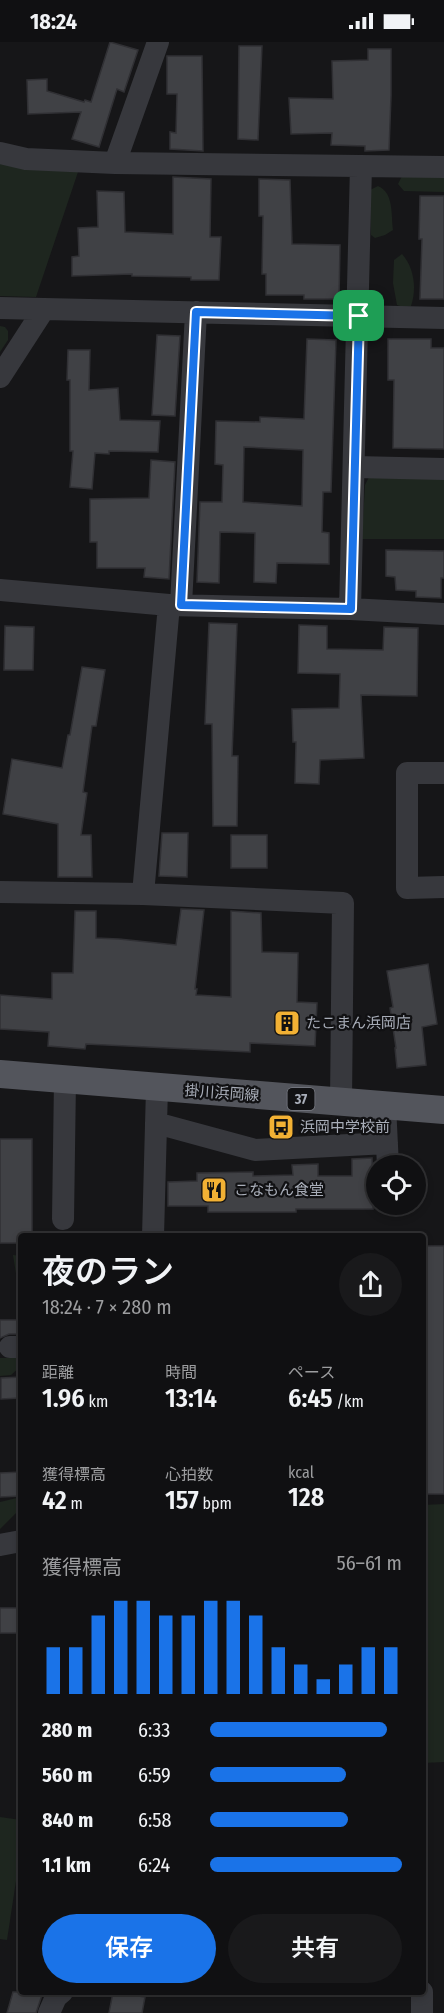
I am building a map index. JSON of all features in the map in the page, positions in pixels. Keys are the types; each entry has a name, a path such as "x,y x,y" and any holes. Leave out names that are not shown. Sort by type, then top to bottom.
{"main road":[{"name":"掛川浜岡線","path":"0,1074 444,1110"}],"street":[{"path":"115,162 158,42"},
{"path":"0,153 26,159 115,162 444,167"},
{"path":"351,609 361,166"},
{"path":"0,308 444,318"},
{"path":"0,377 45,309"},
{"path":"143,894 175,605 196,312"},
{"path":"355,467 444,469"},
{"path":"0,590 175,605 351,609 444,614"},
{"path":"444,773 407,773 407,888 444,887"},
{"path":"0,892 143,894 342,903 340,1102"},
{"path":"63,1219 65,1080"},
{"path":"153,1233 157,1088"},
{"path":"156,1123 255,1150 387,1154 385,1106"},
{"path":"0,1545 18,1542"},
{"path":"49,2013 58,1995"},
{"path":"422,1995 422,2013"}],"shaded area":[{"path":"0,164 78,172 36,297 0,296"},
{"path":"444,172 444,192 404,191 398,184 403,174"},
{"path":"378,186 383,189 389,199 393,230 375,238 371,235 370,190"},
{"path":"402,254 412,272 414,286 411,306 403,307 397,305 393,283 394,260"},
{"path":"0,326 5,327 8,331 8,340 0,352"},
{"path":"369,477 444,478 444,539 362,539 365,485"},
{"path":"13,1255 18,1256 18,1286"},
{"path":"0,1358 17,1358 18,1369 11,1375 0,1376"},
{"path":"18,1498 18,1513 0,1529 0,1502"},
{"path":"444,1504 444,1762 426,1763 426,1505"},
{"path":"0,1817 18,1820 18,1868 7,1940 0,1939"}],"building":[{"path":"110,42 138,50 124,92 117,89 99,147 72,139 81,112 28,114 27,80 47,79 47,91 91,102"},
{"path":"239,46 262,46 258,140 238,139"},
{"path":"368,49 391,49 389,150 365,151 365,146 331,145 332,133 291,134 289,98 333,99 332,61 368,60"},
{"path":"167,56 202,56 203,151 170,149 170,132 176,133 177,94 167,94"},
{"path":"173,177 211,179 210,237 221,237 219,280 132,276 132,274 72,276 72,257 79,256 78,228 98,227 97,191 124,192 125,232 173,234"},
{"path":"259,179 290,180 292,244 340,245 339,299 304,299 304,295 266,295 266,274 262,274 263,216 259,216"},
{"path":"420,196 444,196 444,299 420,299 422,239 419,239"},
{"path":"157,335 180,336 175,416 152,415"},
{"path":"307,339 336,340 331,492 323,492 322,532 329,533 329,564 277,563 276,583 254,582 255,533 220,532 219,583 197,582 200,502 222,502 223,465 215,464 216,421 260,422 260,417 304,419","holes":["244,447 303,450 302,506 243,502"]},
{"path":"388,339 431,339 431,348 444,348 444,449 393,448 394,380 388,380"},
{"path":"68,350 90,350 89,390 118,388 120,420 160,421 158,452 95,453 92,489 70,487 73,451 70,451"},
{"path":"151,460 175,462 169,579 144,577 145,568 97,568 97,542 90,542 90,499 149,498"},
{"path":"386,550 444,551 441,598 416,597 416,591 396,590 395,577 386,576"},
{"path":"209,623 237,624 232,756 238,756 237,826 213,826 212,724 205,724"},
{"path":"299,625 327,626 327,649 383,650 384,627 418,628 417,696 361,695 364,758 320,760 319,784 295,783 296,742 293,742 292,709 339,708 340,674 298,673"},
{"path":"5,626 34,627 33,670 4,670"},
{"path":"82,667 105,670 96,726 92,726 83,792 87,793 81,835 91,835 92,877 58,877 58,824 3,814 12,759 62,768"},
{"path":"162,833 188,833 187,877 159,876"},
{"path":"231,835 267,835 267,868 231,868"},
{"path":"181,909 204,910 196,995 231,997 231,911 261,913 262,952 298,953 297,1002 317,1003 315,1046 250,1043 250,1052 86,1044 85,1049 48,1046 49,1032 0,1029 0,995 52,999 52,973 73,973 75,911 96,911 96,938 176,945"},
{"path":"428,964 437,1024 422,1027 426,1065 397,1068 390,1008 393,1007 387,971"},
{"path":"0,1139 32,1139 32,1233 18,1233 18,1243 0,1243"},
{"path":"366,1158 366,1209 208,1212 208,1206 168,1206 168,1182 197,1181 197,1173 253,1172 253,1176 293,1175 292,1165 318,1164 318,1176 352,1176 352,1159"},
{"path":"426,1246 444,1246 444,1494 426,1494"},
{"path":"0,1320 18,1320 18,1334 9,1334 0,1338"},
{"path":"18,1377 18,1398 1,1399 1,1378"},
{"path":"18,1472 18,1496 0,1497 0,1473"},
{"path":"0,1608 18,1608 18,1633 0,1633"},
{"path":"13,1992 18,1992 18,1995 42,1995 36,2013 7,2013"},
{"path":"112,1995 145,1997 142,2013 109,2013"}],"place":[{"name":"たこまん浜岡店","path":"287,1023"},
{"name":"浜岡中学校前","path":"281,1127"},
{"name":"こなもん食堂","path":"214,1190"}],"route":[{"path":"196,312 359,316 351,609 181,605 196,312"}]}
